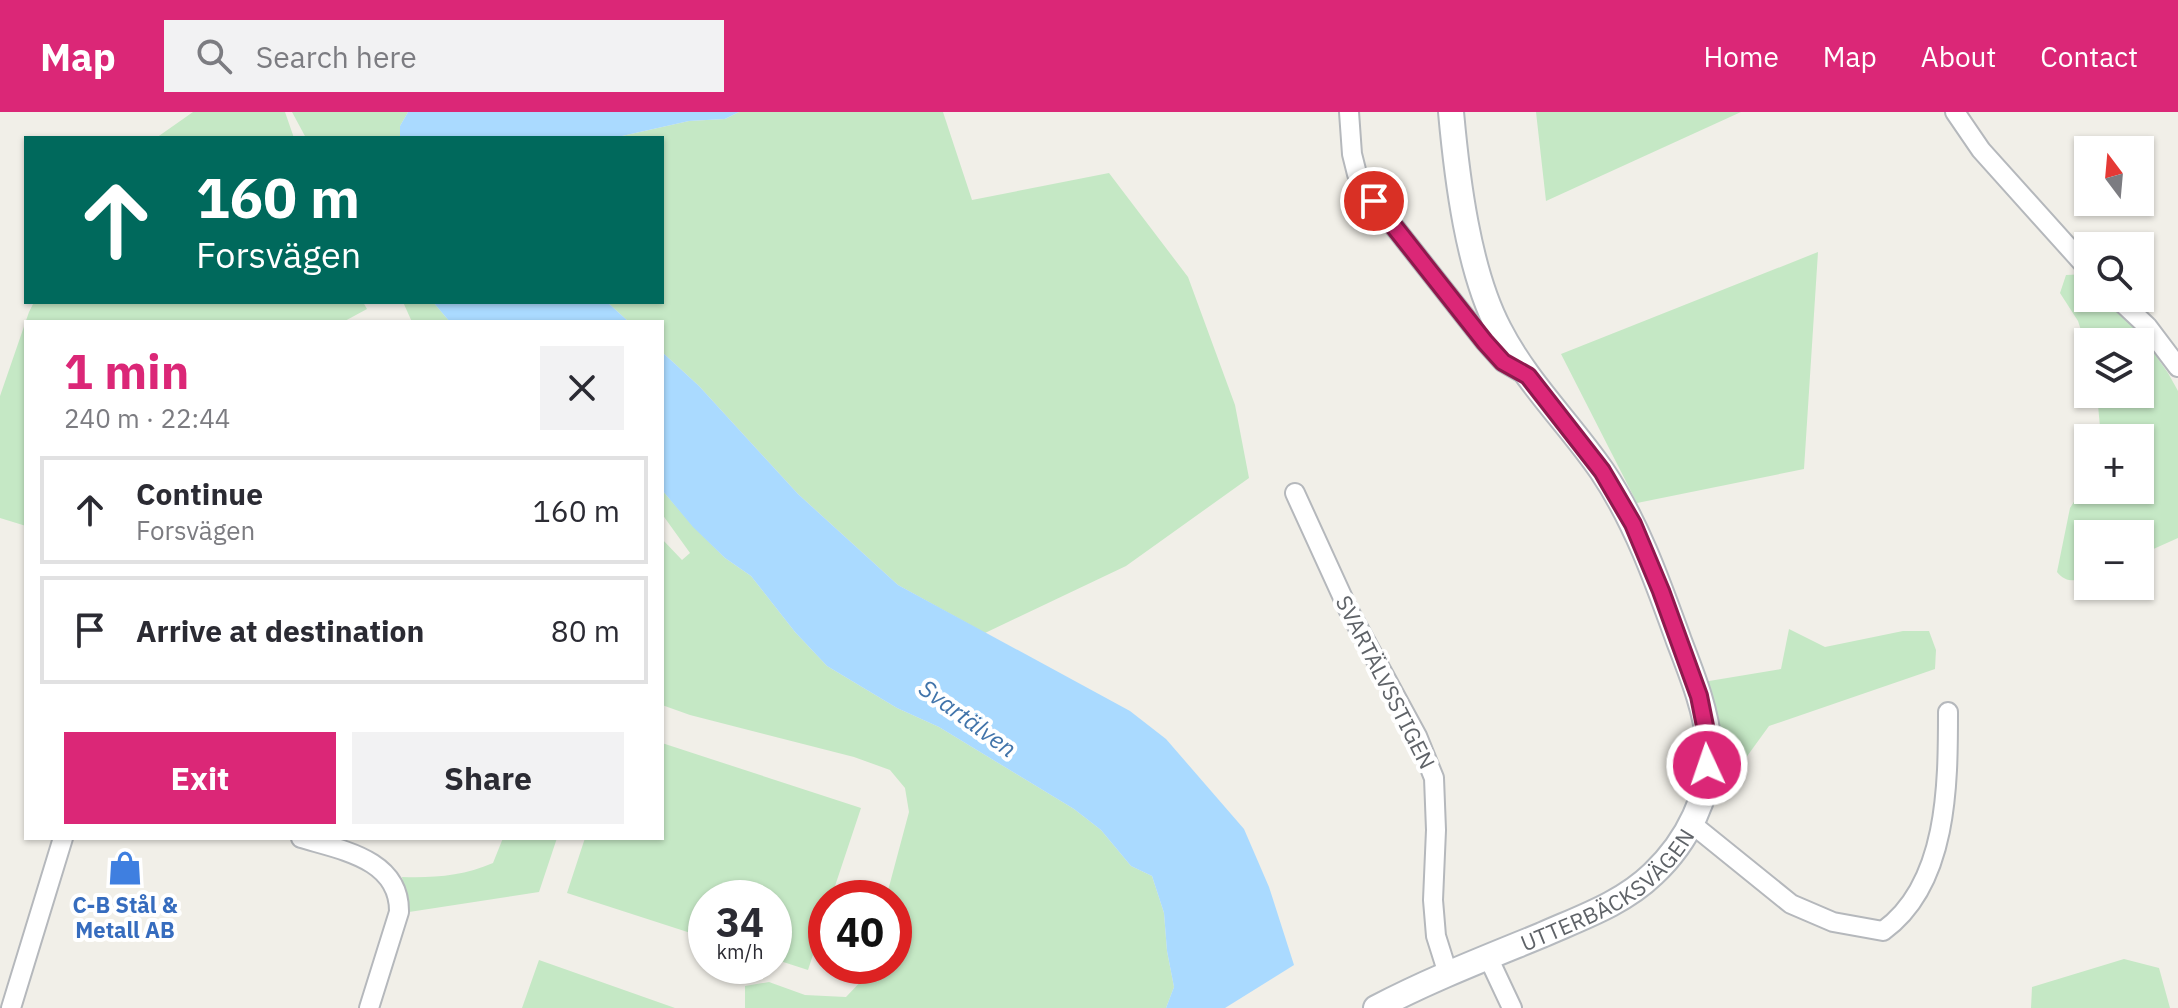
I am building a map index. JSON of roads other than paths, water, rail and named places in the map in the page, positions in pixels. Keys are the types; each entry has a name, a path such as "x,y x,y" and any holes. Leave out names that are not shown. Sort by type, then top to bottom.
{"street":[{"path":"1349,112 1357,174 1374,201 1485,342 1503,362 1528,376"},
{"name":"UTTERBÄCKSVÄGEN","path":"1376,1008 1416,987 1597,911 1626,895 1652,875 1681,841 1692,824 1706,784 1709,746 1699,696 1633,524 1602,471 1528,376 1497,326 1476,268 1454,152 1451,112"},
{"path":"1955,112 1981,150 2074,253"},
{"path":"2133,312 2172,346 2178,367"},
{"name":"SVARTÄLVSSTIGEN","path":"1295,493 1348,609 1417,736 1434,778 1436,830 1433,900 1436,936 1448,974"},
{"path":"1692,824 1791,904 1833,922 1883,931 1901,918 1923,887 1948,785 1948,712"},
{"path":"11,1008 62,840"},
{"path":"308,840 350,853 381,867 399,896 399,912 369,1008"},
{"path":"1488,957 1512,1008"}],"water":[{"path":"408,112 739,112 725,119 689,121 622,136 400,136 400,126"},
{"path":"435,304 609,304 627,320 448,320"},
{"name":"Svartälven","path":"664,354 699,386 798,494 898,585 1130,711 1166,739 1244,829 1269,887 1294,965 1225,1008 1166,1008 1174,987 1164,913 1152,876 1131,866 1101,830 1074,809 939,727 897,708 827,666 795,632 751,576 725,558 664,492"}],"place":[{"name":"C-B Stål & Metall AB","path":"125,868"}]}
